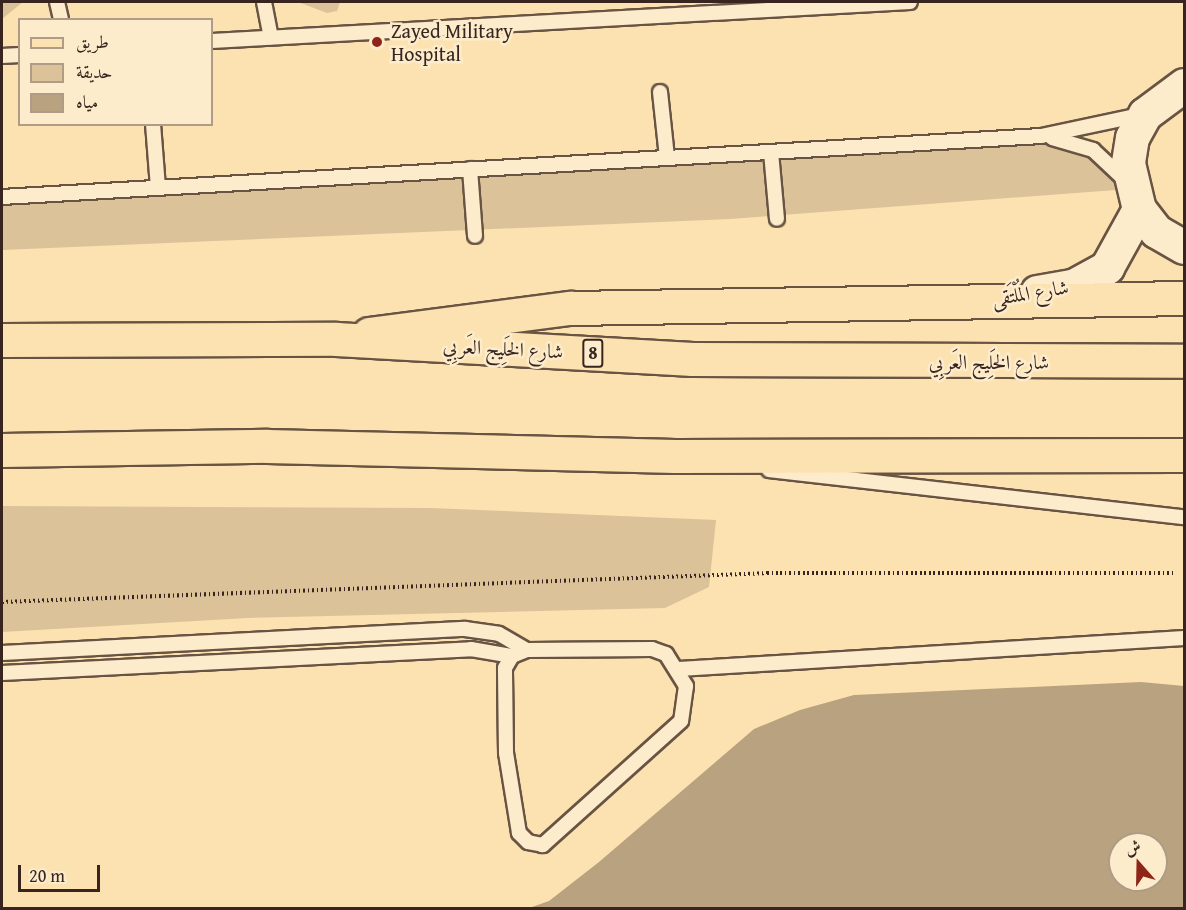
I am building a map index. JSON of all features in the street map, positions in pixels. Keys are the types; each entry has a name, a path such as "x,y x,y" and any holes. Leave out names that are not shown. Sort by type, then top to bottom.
{"main road":[{"path":"336,339 570,308 954,304 1185,298"},
{"name":"شارع الخَلِيج العَربِي","path":"2,340 336,339 692,359 1185,361"},
{"path":"2,450 267,446 675,456 1185,455"}],"street":[{"path":"1185,66 1165,98 1132,137 1135,199 1156,231 1185,247"},
{"name":"شارع المُلْتَقى","path":"954,304 1057,289 1092,277 1119,253 1135,199"}],"lane":[{"path":"57,2 61,18"},
{"path":"264,2 271,38"},
{"path":"213,41 675,8 910,2"},
{"path":"2,56 18,55"},
{"path":"660,92 667,158"},
{"path":"2,197 1041,136 1165,98"},
{"path":"153,126 158,187"},
{"path":"1041,136 1093,150 1114,166 1135,199"},
{"path":"771,152 777,219"},
{"path":"470,169 476,236"},
{"path":"675,456 927,491 1185,517"},
{"path":"2,653 465,629 499,634 527,650"},
{"path":"679,669 1185,638"},
{"path":"2,673 471,649 512,656 527,650 652,649 666,654 679,669 686,699 674,729 550,841 536,845 519,833 507,768 505,668 512,656"}],"path":[{"path":"2,602 767,573 1175,573"}],"green space":[{"path":"2,2 23,2 2,19"},
{"path":"298,2 340,2 337,11 327,13"},
{"path":"1057,143 1114,159 1120,184 1116,190 730,219 2,250 2,204"},
{"path":"2,506 431,508 716,520 709,587 665,608 248,618 2,632"}],"water":[{"path":"1141,682 1184,686 1184,908 529,908 549,901 599,862 754,729 800,710 854,695"}],"place":[{"name":"Zayed Military Hospital","path":"377,42"}]}
